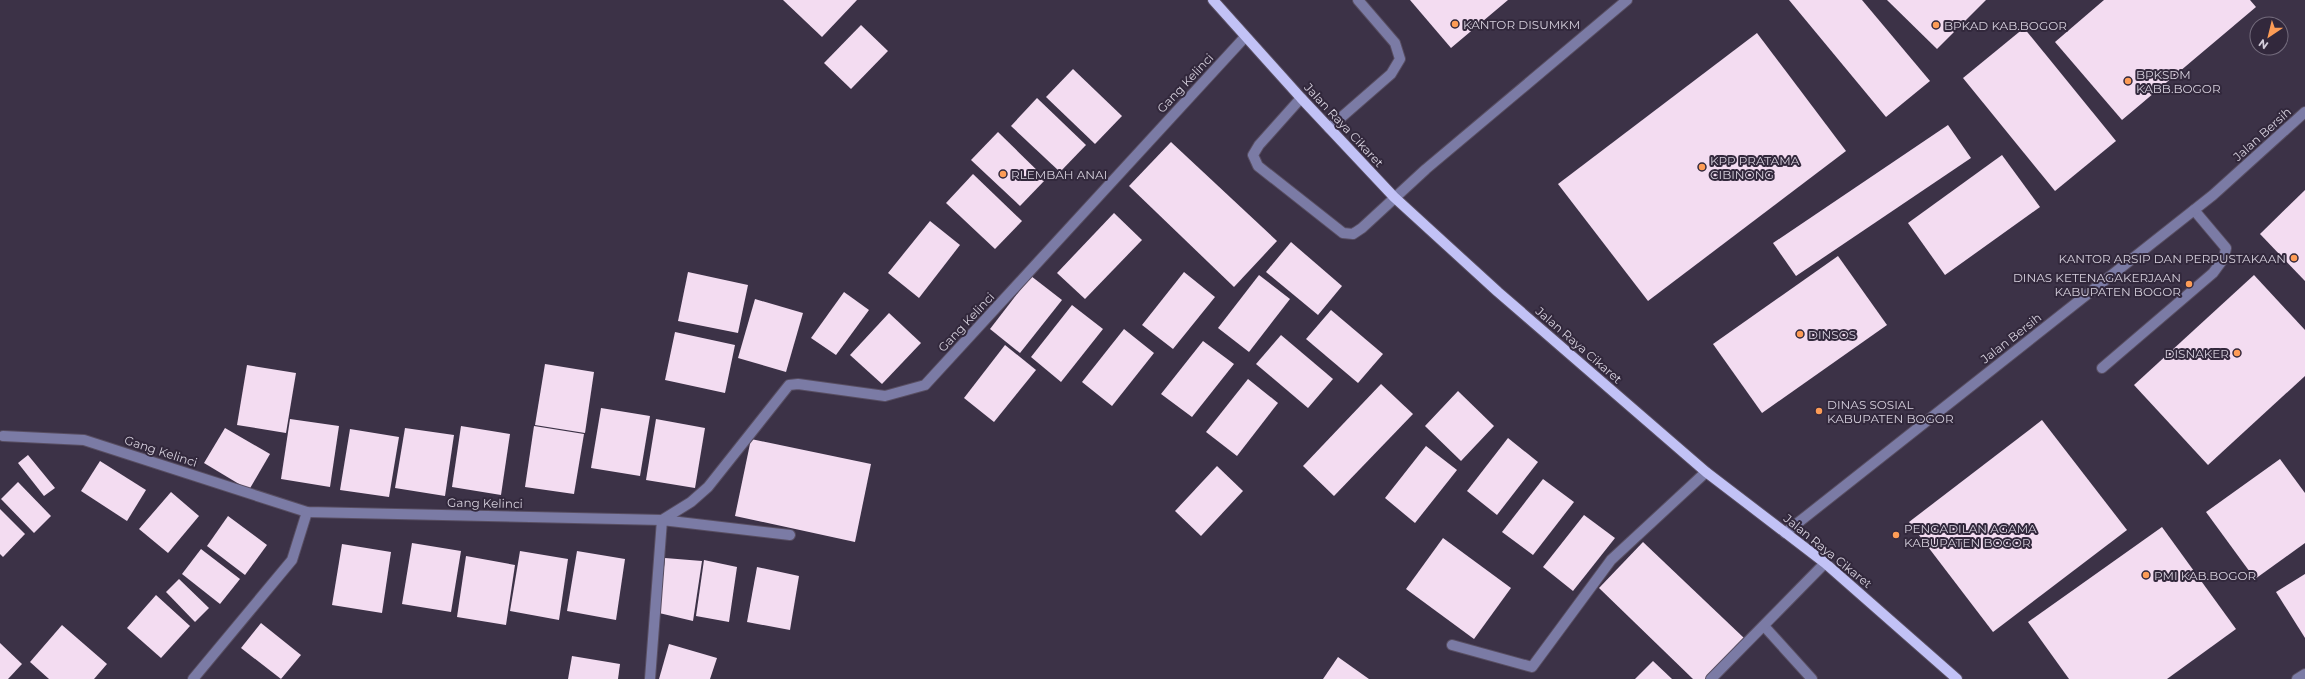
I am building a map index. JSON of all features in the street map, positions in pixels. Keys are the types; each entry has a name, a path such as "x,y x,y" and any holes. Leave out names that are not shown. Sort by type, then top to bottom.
{"main road":[{"name":"Jalan Raya Cikaret","path":"1214,0 1245,37 1394,197 1498,292 1706,472 1825,563 1957,679"}],"street":[{"path":"1329,128 1391,74 1400,59 1395,43 1358,0"},
{"path":"1301,98 1259,145 1253,155 1258,166 1343,233 1353,234 1362,228 1394,197 1627,0"},
{"name":"Gang Kelinci","path":"662,520 691,502 708,487 789,385 798,384 885,396 925,385 1245,37"},
{"name":"Jalan Bersih","path":"1785,533 2194,210 2305,112"},
{"path":"2102,368 2213,273 2224,258 2226,248 2194,210"},
{"name":"Gang Kelinci","path":"1,436 84,440 307,512 662,520 790,535"},
{"path":"1452,645 1532,667 1611,560 1706,472"},
{"path":"194,679 292,560 307,512"},
{"path":"650,679 662,520"},
{"path":"1711,679 1825,563"},
{"path":"1764,626 1812,679"},
{"path":"2297,679 2305,674"}],"building":[{"path":"783,0 857,0 822,37"},
{"name":"KANTOR DISUMKM","path":"1410,0 1508,0 1451,48"},
{"path":"1789,0 1862,0 1930,81 1886,117"},
{"name":"BPKAD KAB.BOGOR","path":"1887,0 1986,0 1937,49"},
{"name":"BPKSDM KABB.BOGOR","path":"2104,0 2250,0 2256,7 2122,120 2055,42"},
{"path":"861,25 888,51 851,89 824,63"},
{"path":"2024,28 2116,141 2055,191 1963,78"},
{"name":"KPP PRATAMA CIBINONG","path":"1757,33 1846,151 1648,301 1558,184"},
{"path":"1073,69 1122,116 1095,144 1046,97"},
{"path":"1037,98 1086,145 1060,172 1011,126"},
{"path":"1948,125 1971,158 1796,276 1773,243"},
{"path":"998,132 1046,179 1020,206 971,160"},
{"path":"1171,142 1277,241 1234,287 1129,186"},
{"path":"2002,155 2040,207 1945,275 1908,223"},
{"path":"973,174 1022,221 995,249 946,203"},
{"name":"KANTOR ARSIP DAN PERPUSTAKAAN","path":"2305,190 2305,281 2260,234"},
{"path":"1114,213 1142,240 1085,299 1057,273"},
{"path":"930,221 960,245 919,298 888,273"},
{"path":"1291,242 1342,286 1318,315 1266,272"},
{"name":"DINSOS","path":"1838,256 1887,325 1762,413 1713,344"},
{"path":"688,272 748,285 738,333 678,321"},
{"path":"1184,272 1215,297 1173,349 1142,325"},
{"path":"1259,275 1290,299 1249,352 1218,328"},
{"name":"DISNAKER","path":"2254,275 2305,330 2305,376 2208,465 2134,385"},
{"path":"1031,276 1062,300 1020,353 990,329"},
{"path":"844,292 869,310 836,355 811,338"},
{"path":"755,299 803,313 786,372 738,358"},
{"path":"1072,305 1103,329 1061,382 1031,357"},
{"path":"1331,310 1383,354 1358,383 1306,339"},
{"path":"889,313 921,343 882,384 850,355"},
{"path":"1124,329 1154,353 1112,406 1082,382"},
{"path":"675,332 735,345 725,393 665,380"},
{"path":"1281,335 1333,379 1308,408 1256,364"},
{"path":"1203,341 1234,364 1192,417 1161,394"},
{"path":"1005,345 1036,370 994,422 964,398"},
{"path":"545,364 594,372 585,433 535,425"},
{"path":"247,365 296,373 286,433 237,425"},
{"path":"1248,379 1278,403 1237,456 1206,432"},
{"path":"1381,384 1413,414 1334,496 1303,466"},
{"path":"1458,391 1494,426 1461,461 1425,426"},
{"path":"601,408 650,416 640,476 591,468"},
{"path":"290,419 339,426 330,487 281,479"},
{"path":"656,419 705,428 695,488 646,480"},
{"path":"2042,420 2127,530 1993,632 1909,522"},
{"path":"461,426 510,434 501,495 452,487"},
{"path":"534,426 584,434 574,494 525,487"},
{"path":"225,428 270,454 249,490 204,463"},
{"path":"405,428 454,435 445,496 395,488"},
{"path":"350,429 399,437 389,497 340,490"},
{"path":"1508,438 1538,462 1497,515 1467,491"},
{"path":"751,439 871,464 855,542 735,516"},
{"path":"1426,446 1457,470 1415,523 1385,498"},
{"path":"28,455 55,488 44,496 18,463"},
{"path":"2280,459 2305,493 2305,543 2255,579 2206,512"},
{"path":"100,461 146,490 127,521 81,491"},
{"path":"1217,466 1243,491 1201,536 1175,511"},
{"path":"1543,479 1574,502 1533,555 1502,532"},
{"path":"18,482 51,516 34,533 1,499"},
{"path":"171,492 199,516 168,553 139,529"},
{"path":"0,509 25,534 3,557 0,554"},
{"path":"1584,515 1615,538 1573,591 1543,567"},
{"path":"228,516 267,545 245,575 207,546"},
{"name":"PMI KAB.BOGOR","path":"2162,527 2236,629 2167,679 2069,679 2028,622"},
{"path":"1443,538 1511,588 1474,639 1406,589"},
{"path":"1643,542 1744,638 1705,679 1693,679 1599,588"},
{"path":"412,543 461,551 451,612 402,604"},
{"path":"342,544 391,552 382,613 332,605"},
{"path":"201,549 240,579 220,604 182,574"},
{"path":"520,551 568,559 559,620 510,611"},
{"path":"577,551 625,559 616,620 567,611"},
{"path":"466,556 515,565 506,625 457,617"},
{"path":"665,558 702,561 693,621 659,613"},
{"path":"704,560 737,567 729,622 696,616"},
{"path":"757,567 799,576 790,630 747,622"},
{"path":"2305,574 2305,638 2276,592"},
{"path":"179,579 209,608 195,622 166,592"},
{"path":"156,595 190,626 161,658 127,628"},
{"path":"261,623 301,655 281,679 241,648"},
{"path":"62,625 107,664 94,679 49,679 30,662"},
{"path":"0,643 22,664 8,679 0,679"},
{"path":"669,644 717,658 710,679 659,679"},
{"path":"572,656 620,664 618,679 568,679"},
{"path":"1338,657 1369,679 1323,679"},
{"path":"1653,661 1672,679 1635,679"}],"place":[{"name":"KANTOR DISUMKM","path":"1455,24"},
{"name":"BPKAD KAB.BOGOR","path":"1936,25"},
{"name":"BPKSDM KABB.BOGOR","path":"2128,81"},
{"name":"KPP PRATAMA CIBINONG","path":"1702,167"},
{"name":"RLEMBAH ANAI","path":"1003,174"},
{"name":"KANTOR ARSIP DAN PERPUSTAKAAN","path":"2294,258"},
{"name":"DINAS KETENAGAKERJAAN KABUPATEN BOGOR","path":"2189,284"},
{"name":"DINSOS","path":"1800,334"},
{"name":"DISNAKER","path":"2237,353"},
{"name":"DINAS SOSIAL KABUPATEN BOGOR","path":"1819,411"},
{"name":"PENGADILAN AGAMA KABUPATEN BOGOR","path":"1896,535"},
{"name":"PMI KAB.BOGOR","path":"2146,575"}]}
